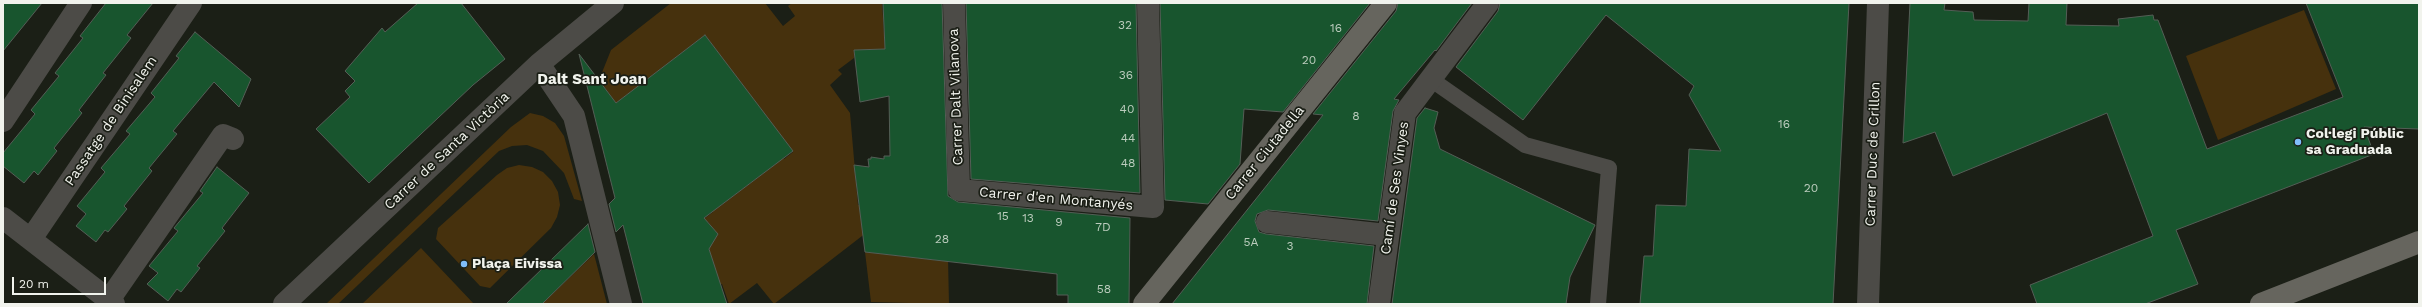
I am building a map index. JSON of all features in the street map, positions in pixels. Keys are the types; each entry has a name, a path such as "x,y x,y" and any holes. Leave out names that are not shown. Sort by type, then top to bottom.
{"street":[{"path":"3,121 81,3"},
{"name":"Passatge de Binisalem","path":"31,239 191,3"},
{"name":"Carrer de Santa Victòria","path":"284,304 539,64 613,3"},
{"name":"Carrer Dalt Vilanova","path":"954,3 959,190"},
{"name":"Carrer d'en Montanyés","path":"959,190 1153,207 1148,3"},
{"name":"Carrer Ciutadella","path":"1144,304 1386,3"},
{"name":"Camí de Ses Vinyes","path":"1379,304 1387,235 1405,113 1429,78 1488,3"},
{"name":"Carrer Duc de Crillon","path":"1868,304 1878,3"},
{"path":"539,64 574,116 621,304"},
{"path":"3,218 112,302 223,135 233,139"},
{"path":"1267,222 1387,235"},
{"path":"2261,304 2419,242"}],"lane":[{"path":"1429,78 1525,145 1610,168 1598,304"}],"shaded area":[{"path":"671,3 765,3 783,26 795,16 788,6 792,3 882,3 885,49 854,50 854,58 838,70 842,74 830,85 850,113 858,205 873,204 875,226 774,304 757,283 729,304 722,284 705,288 697,254 710,250 706,237 717,234 708,222 690,228 699,211 705,218 713,212 650,129 656,125 719,207 777,163 721,76 784,159 793,152 705,35 616,103 599,80 611,50"},
{"path":"2304,10 2336,89 2218,140 2186,56"},
{"path":"530,113 543,116 555,123 564,136 582,201 574,199 564,173 543,151 527,145 512,146 499,151 338,304 326,304 511,127"},
{"path":"519,165 532,167 543,172 552,181 558,192 560,205 557,217 551,228 490,288 480,286 436,239 438,228 497,175 507,168"},
{"path":"421,248 474,304 362,304"},
{"path":"865,252 942,261 948,258 949,304 871,302"},
{"path":"594,254 607,304 542,304"}],"building":[{"path":"3,3 42,3 3,51"},
{"path":"106,3 153,3 127,35 131,38 103,73 106,75 79,110 82,113 54,148 57,151 38,175 34,171 24,183 3,166 3,153 35,114 31,110 59,76 55,73 83,38 80,36"},
{"path":"418,3 461,3 505,59 473,85 369,183 316,129 350,97 345,91 355,81 345,71 382,28 385,32"},
{"path":"883,3 942,3 948,196 958,202 1130,218 1129,304 1068,304 1068,295 1057,295 1057,274 865,252 854,165 869,167 868,159 871,159 871,157 884,159 884,156 890,156 889,96 860,102 854,50 885,49"},
{"path":"966,3 1136,3 1140,193 971,179"},
{"path":"1160,3 1370,3 1283,112 1244,109 1240,164 1208,204 1165,200"},
{"path":"1398,3 1472,3 1436,51 1435,50 1394,99 1399,100 1393,111 1378,221 1268,210 1257,214 1255,221 1259,232 1266,234 1374,246 1367,304 1172,304 1323,115 1313,114 1396,11"},
{"path":"1500,3 1849,3 1833,304 1640,304 1644,256 1653,256 1656,205 1686,206 1689,149 1721,151 1689,95 1694,86 1606,15 1523,120 1456,67 1498,11"},
{"path":"1910,3 1945,3 1944,10 1973,12 1974,20 2028,21 2029,3 2067,3 2066,25 2119,26 2118,19 2153,15 2154,20 2158,20 2207,149 2343,97 2306,3 2419,3 2419,129 2364,127 2374,154 2176,230 2198,284 2145,304 2037,304 2030,285 2153,236 2107,113 1953,176 1935,132 1903,143"},
{"path":"195,32 251,79 239,107 214,82 173,131 177,134 149,168 152,171 124,206 127,209 108,232 105,230 96,242 76,226 86,214 77,206 105,172 101,168 130,134 126,131 155,97 151,93 179,58 176,56"},
{"path":"705,35 793,151 704,218 718,234 709,249 727,304 643,304 623,225 616,232 609,204 615,198 579,54 616,103"},
{"path":"1425,108 1438,112 1434,128 1440,149 1595,225 1570,277 1566,304 1392,304 1417,118"},
{"path":"217,167 249,193 222,228 225,231 197,266 200,268 181,292 177,289 168,301 147,284 158,273 149,266 178,231 174,228 203,193 200,191"},
{"path":"588,224 595,252 542,304 506,304"}],"place":[{"name":"Col·legi Públic sa Graduada","path":"2298,142"},
{"name":"Plaça Eivissa","path":"464,264"}],"district":[{"name":"Dalt Sant Joan","path":"592,80"}]}
